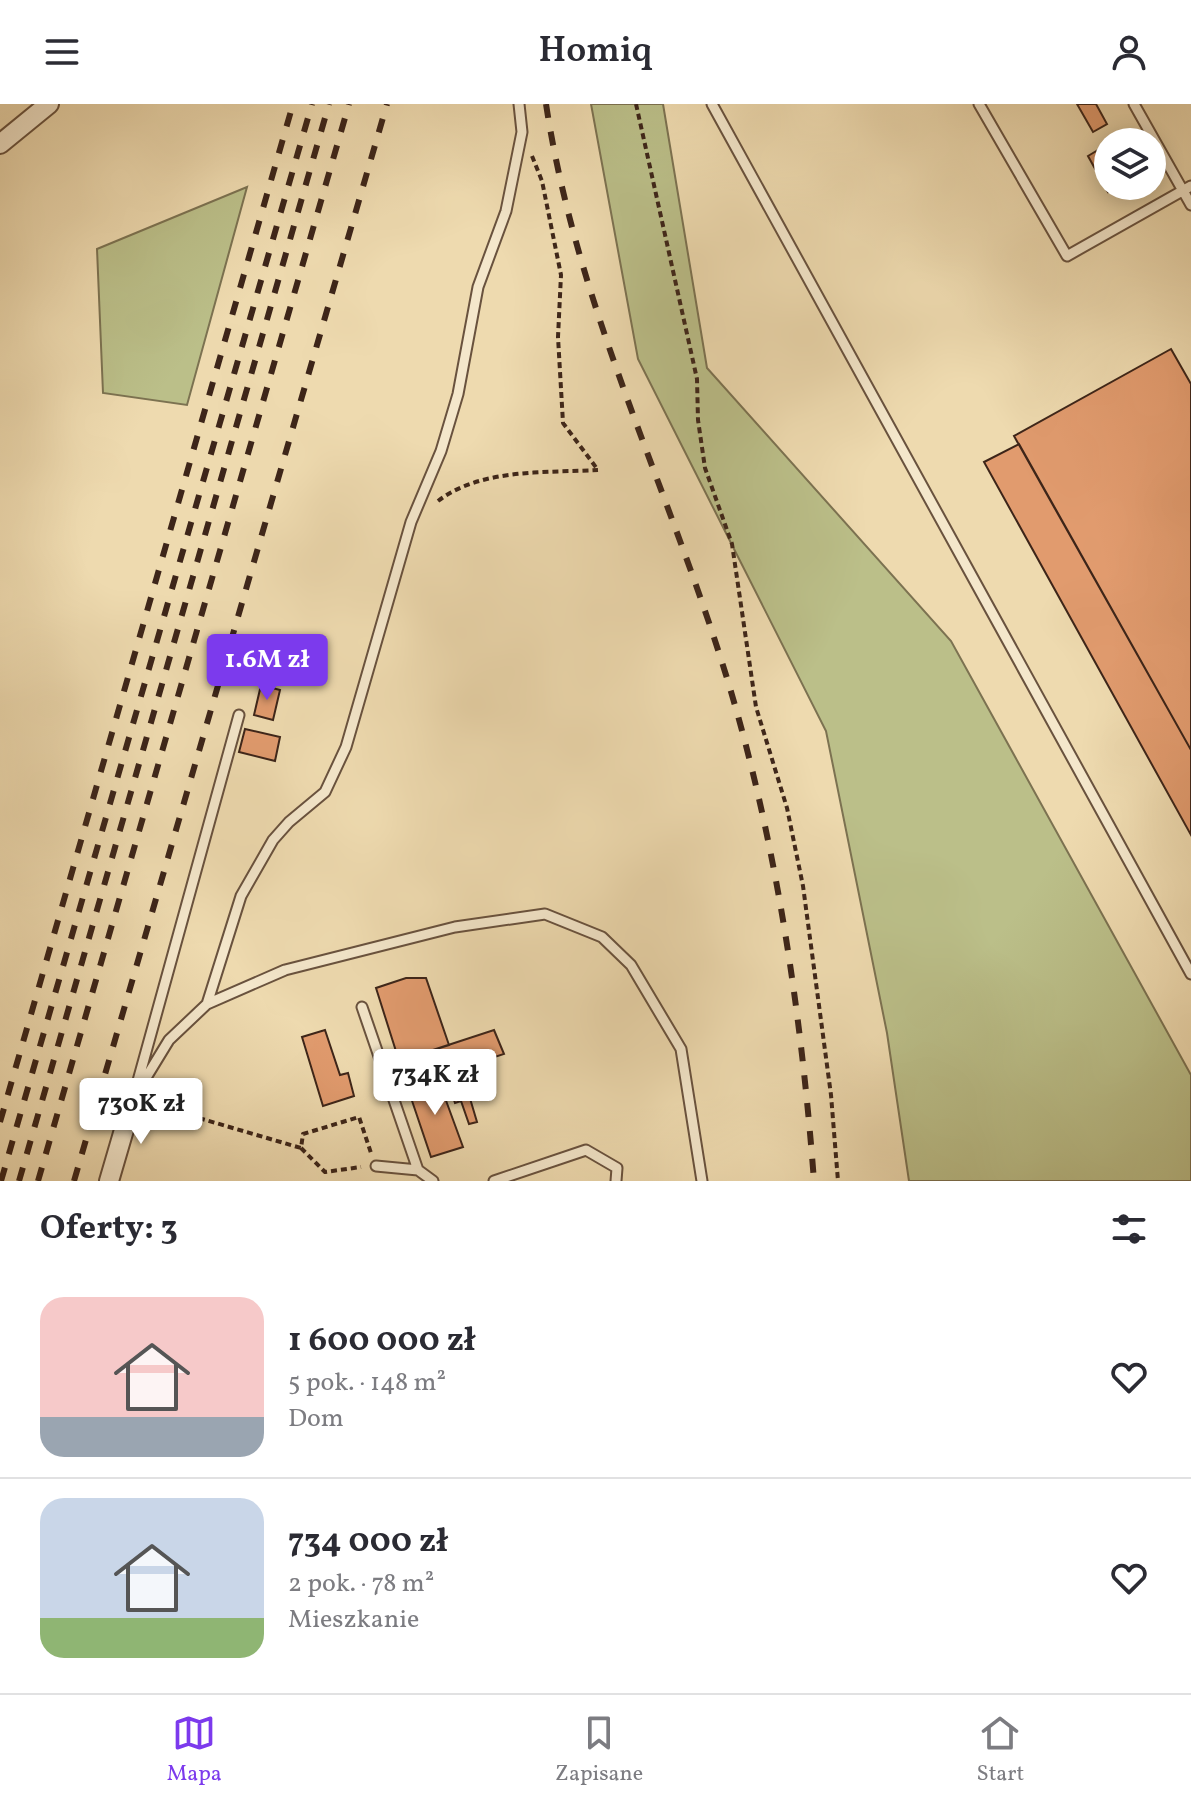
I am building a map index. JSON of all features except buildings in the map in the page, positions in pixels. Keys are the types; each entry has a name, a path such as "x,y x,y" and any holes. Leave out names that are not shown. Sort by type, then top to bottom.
{"street":[{"path":"0,144 49,104"},
{"path":"109,1181 133,1099"}],"lane":[{"path":"207,1004 241,896 273,840 325,792 346,747 411,522 441,451 454,408 478,287 506,211 522,132 519,104"},
{"path":"712,104 1191,974"},
{"path":"979,104 1067,256 1187,189"},
{"path":"1134,104 1187,189 1191,205"},
{"path":"133,1099 239,715"},
{"path":"133,1099 169,1040 207,1004 285,970 455,927 545,914 602,937 631,965 674,1037 681,1049 702,1181"},
{"path":"362,1007 418,1170"},
{"path":"494,1181 586,1150 617,1168 616,1181"},
{"path":"376,1166 418,1170 433,1181"}],"path":[{"path":"636,104 697,379 698,420 705,468 732,544 756,707 787,808 803,886 831,1095 838,1181"},
{"path":"411,522 449,493 488,478 598,470 563,423 558,337 561,275 542,181 522,132"},
{"path":"133,1099 301,1148 325,1172 376,1166 359,1117 303,1134 301,1148"}],"green space":[{"path":"591,104 663,104 707,368 951,641 1191,1075 1191,1181 909,1181 887,1033 826,731 638,359"},
{"path":"247,187 187,405 103,393 97,249"}],"railway":[{"path":"0,1122 293,104"},
{"path":"1,1181 312,104"},
{"path":"19,1181 329,104"},
{"path":"38,1181 349,104"},
{"path":"74,1181 387,104"},
{"path":"546,104 560,179 601,323 702,603 744,737 784,925 802,1053 814,1181"}]}
